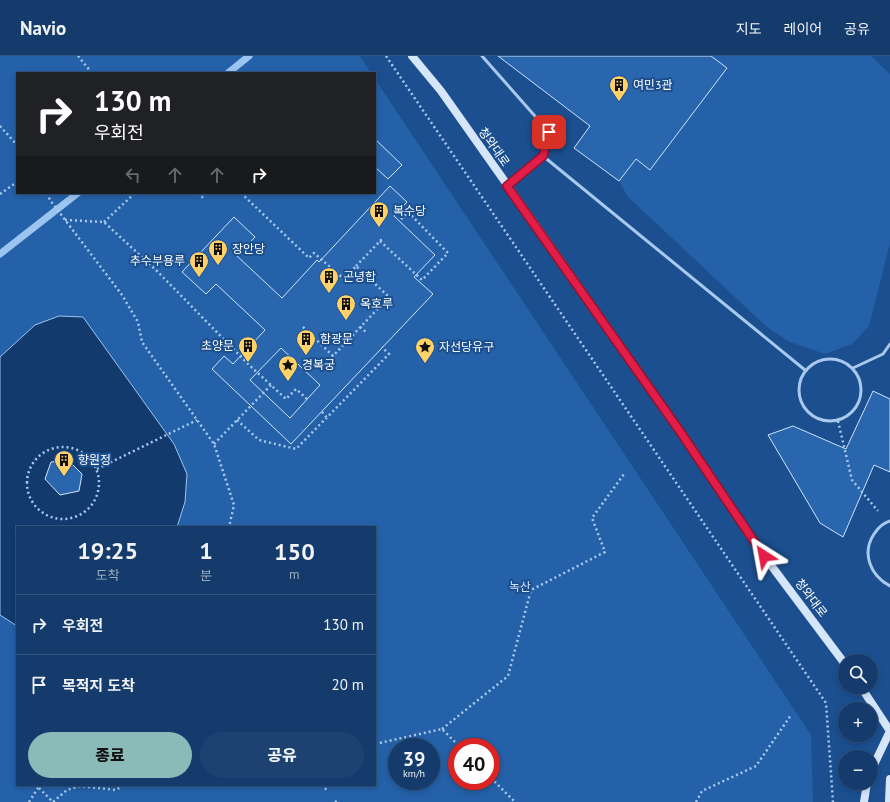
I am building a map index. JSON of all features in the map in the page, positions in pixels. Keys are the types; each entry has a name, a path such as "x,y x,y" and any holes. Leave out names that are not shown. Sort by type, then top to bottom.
{"street":[{"name":"청와대로","path":"412,56 441,91 679,430 764,556 838,655"},
{"path":"866,694 890,731 890,735"},
{"path":"878,756 890,731"},
{"path":"889,802 890,779"},
{"path":"864,802 866,790"}],"lane":[{"path":"482,56 549,132 543,156 507,186"},
{"path":"543,156 806,370"},
{"path":"853,368 883,354 890,344"},
{"path":"838,359 853,368 861,384 860,400 852,413 838,421 822,421 808,413 800,400 799,384 806,370 820,360 838,359"},
{"path":"888,521 877,529 871,539 868,550 869,562 874,573 882,582 890,586"}],"path":[{"path":"78,56 91,72"},
{"path":"386,56 826,703 833,802"},
{"path":"0,126 16,144"},
{"path":"0,194 16,183"},
{"path":"47,194 50,200 122,295 138,322 142,342 214,444 234,506 229,526"},
{"path":"104,222 134,194"},
{"path":"242,194 309,258 314,253 344,280 381,240 422,280 448,254 408,212 400,220"},
{"path":"65,220 104,222 156,270 248,364 286,399 296,389 307,399"},
{"path":"302,326 333,356 389,296 356,266"},
{"path":"360,327 366,332"},
{"path":"237,420 259,440 296,449 389,354 382,347"},
{"path":"214,444 272,385"},
{"path":"322,412 327,418"},
{"path":"97,469 197,420"},
{"path":"838,421 852,480 888,521"},
{"path":"58,447 70,447 81,451 91,459 97,469 100,480 98,492 94,502 86,511 76,517 64,519 53,518 42,512 34,504 28,493 27,481 30,469 36,458 46,451 58,447"},
{"path":"376,744 442,729 508,676 531,590 605,552 592,518 624,474"},
{"path":"696,802 702,791 756,766 791,715"},
{"path":"442,729 451,738"},
{"path":"29,802 39,786 53,802 67,790 80,786 116,790 122,786"},
{"path":"323,786 327,790"},
{"path":"500,787 515,802"}],"green space":[{"name":"경복궁","path":"0,56 360,56 370,72 16,72 16,194 376,194 376,81 811,735 813,802 0,802"},
{"path":"689,56 871,56 890,74 890,243 869,326 852,344 825,354 790,342 768,328 628,197 619,181 697,78"}],"shaded area":[{"path":"59,316 83,317 174,444 187,474 185,502 177,526 16,526 16,625 0,615 0,357 35,325"}],"building":[{"name":"여민3관","path":"498,56 711,56 727,68 650,170 636,159 619,181 574,148 590,126"},
{"path":"376,140 402,165 388,179 376,168"},
{"path":"390,186 407,202 394,216 435,255 414,277 433,294 291,444 212,369 224,356 233,364 265,330 216,284 206,294 182,272 234,217 255,237 237,256 282,298 317,260 319,262","holes":["281,348 320,385 290,418 250,380"]},
{"path":"873,391 890,399 890,472 874,465 843,537 820,523 768,435 793,426 846,449"},
{"name":"향원정","path":"68,460 82,474 79,491 60,495 45,479 51,462"}],"waterway":[{"path":"229,72 249,56"},
{"path":"0,254 77,194"}],"place":[{"name":"여민3관","path":"619,102"},
{"name":"복수당","path":"379,228"},
{"name":"장안당","path":"218,266"},
{"name":"추수부용루","path":"199,278"},
{"name":"곤녕합","path":"329,294"},
{"name":"옥호루","path":"346,321"},
{"name":"함광문","path":"306,356"},
{"name":"초양문","path":"248,363"},
{"name":"자선당유구","path":"425,364"},
{"name":"경복궁","path":"288,382"},
{"name":"향원정","path":"64,477"}],"route":[{"path":"549,132 543,156 534,166 507,186 679,430 764,556"}],"park label":[{"name":"녹산","path":"520,587"}]}
